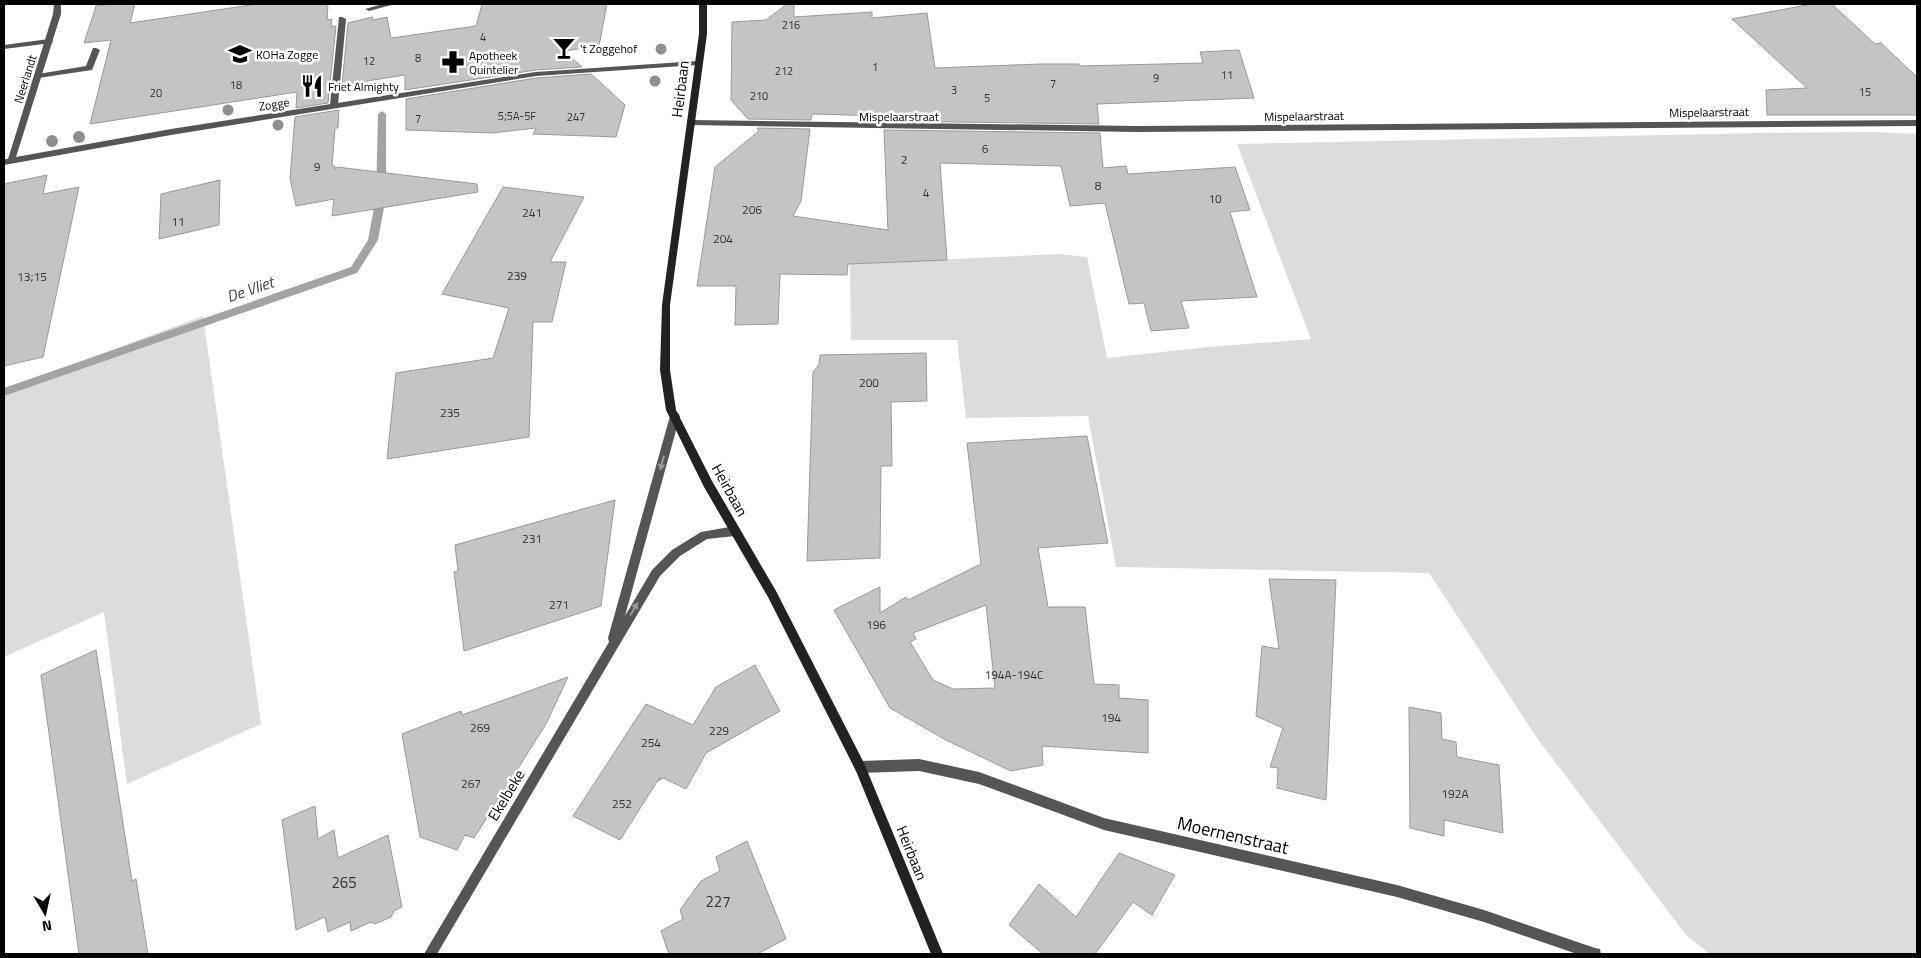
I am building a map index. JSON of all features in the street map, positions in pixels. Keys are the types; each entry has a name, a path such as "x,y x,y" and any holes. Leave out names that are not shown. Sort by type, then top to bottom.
{"main road":[{"name":"Heirbaan","path":"703,4 703,34 666,305 664,370 671,410 708,484 772,594 860,767 938,954"}],"street":[{"name":"Neerlandt","path":"7,162 38,76 57,14 57,4"},
{"path":"369,9 391,4"},
{"path":"334,105 342,19"},
{"path":"4,47 49,41"},
{"path":"38,76 89,68 96,50"},
{"name":"Zogge","path":"7,162 334,105 536,74 698,63"},
{"name":"Mispelaarstraat","path":"691,123 1137,129 1917,123"},
{"name":"Ekelbeke","path":"610,651 675,416"},
{"name":"Ekelbeke","path":"430,954 656,573 676,553 705,535 735,531"},
{"name":"Moernenstraat","path":"860,767 919,765 979,778 1104,824 1397,891 1484,916 1595,954"}],"shaded area":[{"path":"1873,132 1917,134 1917,954 1710,954 1686,935 1537,738 1429,573 1116,567 1088,416 966,418 957,340 851,340 850,264 1059,254 1087,257 1107,358 1208,347 1311,339 1237,144"},
{"path":"203,316 261,724 127,784 104,612 4,657 4,390"}],"building":[{"path":"135,4 130,23 257,4 328,4 327,20 332,19 331,27 336,26 328,103 296,108 297,92 90,124 111,40 84,43 96,6"},
{"path":"482,4 607,4 599,46 564,51 582,67 536,70 405,90 405,75 342,85 348,23 372,17 373,20 387,17 391,38 476,26"},
{"path":"787,4 794,4 794,17 872,12 872,18 927,13 935,68 1039,64 1079,64 1079,66 1203,63 1200,52 1239,50 1254,98 1097,104 1099,124 884,121 884,116 812,114 811,120 748,119 731,100 732,22 766,20"},
{"path":"1812,4 1832,4 1875,44 1881,43 1917,77 1917,115 1767,115 1766,90 1807,88 1732,19"},
{"path":"591,74 625,105 616,137 533,134 536,128 492,133 406,130 406,99 536,78"},
{"path":"339,110 338,128 335,128 332,166 335,166 335,169 337,167 477,184 478,192 332,216 334,199 296,206 290,178 295,117"},
{"path":"757,128 810,129 801,201 793,216 888,230 884,130 1100,133 1103,168 1126,166 1128,174 1235,167 1250,210 1230,212 1257,297 1181,301 1189,328 1151,331 1144,303 1129,304 1105,203 1070,206 1061,166 940,163 947,260 848,264 847,275 780,274 778,324 735,325 736,286 697,286 715,167 759,131"},
{"path":"47,175 43,194 79,187 43,357 4,366 4,184"},
{"path":"220,180 219,225 159,239 161,194"},
{"path":"503,187 584,197 550,262 566,262 552,322 533,322 529,437 387,459 396,373 493,358 509,308 442,294"},
{"path":"926,353 927,401 891,402 892,466 881,466 880,558 807,561 813,372 819,365 820,355"},
{"path":"1087,436 1108,543 1038,548 1048,607 1085,607 1094,684 1119,685 1119,698 1148,700 1148,753 1042,746 1043,765 1011,771 946,740 890,708 834,610 880,587 880,613 906,597 908,600 981,564 967,443","holes":["986,605 995,688 953,689 933,680 910,642 916,639 913,633"]},
{"path":"615,500 601,606 464,651 454,572 458,571 455,545"},
{"path":"1269,579 1336,580 1326,800 1277,788 1278,768 1270,767 1283,728 1256,716 1262,646 1279,649"},
{"path":"96,650 132,881 136,879 148,954 79,954 41,675"},
{"path":"755,665 780,711 706,753 686,789 663,778 658,781 660,777 620,840 573,816 646,704 693,725 716,687"},
{"path":"568,677 546,724 474,838 465,835 457,850 420,837 402,734 461,711 462,715"},
{"path":"1409,707 1441,713 1442,739 1456,742 1457,757 1499,765 1503,833 1444,820 1444,836 1410,828"},
{"path":"315,806 318,839 334,830 338,858 388,835 402,907 394,911 391,917 375,924 371,922 351,931 350,922 328,932 325,917 296,930 282,820"},
{"path":"747,841 786,939 757,954 669,954 661,931 683,919 680,910 701,881 720,871 716,857"},
{"path":"1119,853 1175,875 1152,915 1133,902 1095,954 1043,954 1009,925 1039,884 1076,917"}],"waterway":[{"name":"De Vliet","path":"4,392 354,270 373,240 381,197 382,114"}],"place":[{"name":"'t Zoggehof","path":"564,48"},
{"name":"KOHa Zogge","path":"240,54"},
{"name":"Apotheek Quintelier","path":"453,62"},
{"name":"Friet Almighty","path":"312,86"}]}
